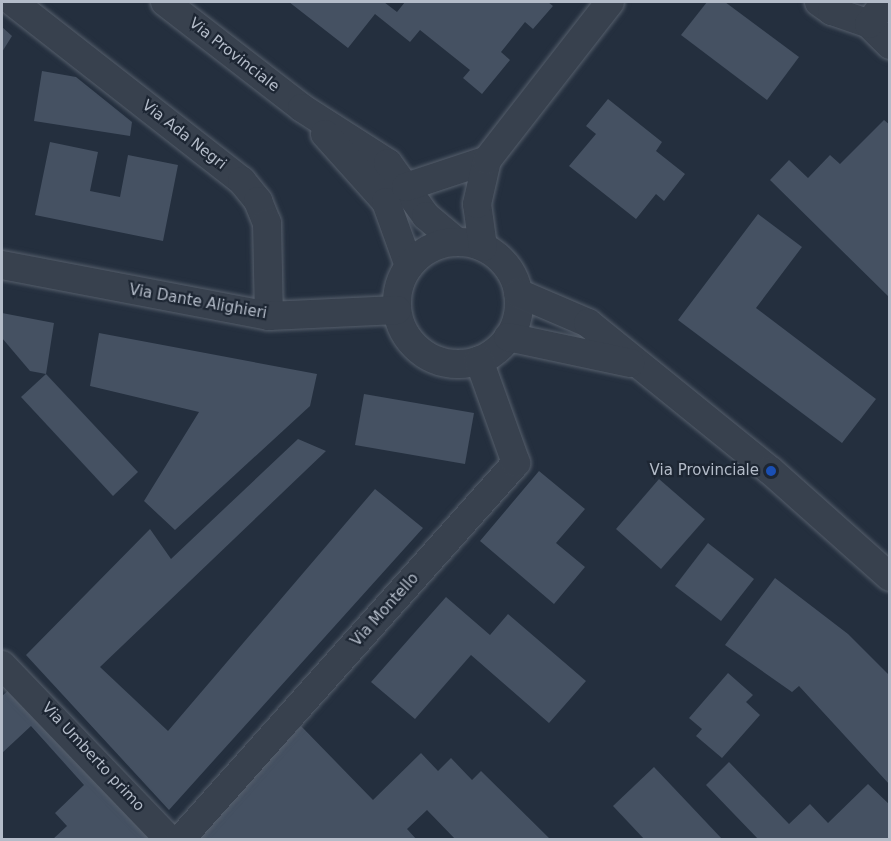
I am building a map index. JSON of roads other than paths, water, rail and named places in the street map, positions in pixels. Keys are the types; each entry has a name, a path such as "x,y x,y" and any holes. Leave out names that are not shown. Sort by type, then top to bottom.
{"street":[{"name":"Via Ada Negri","path":"13,2 242,181 258,201 267,223 268,316"},
{"name":"Via Provinciale","path":"165,2 302,108 387,163 426,216 505,264 518,293 516,322 508,337"},
{"path":"610,2 487,160 470,244 429,249 409,266 398,290 397,310 407,337 427,356 453,364 479,360 508,337 635,364"},
{"path":"819,2 877,13 890,45"},
{"name":"Via Provinciale","path":"302,108 386,202 409,266"},
{"path":"406,188 487,160"},
{"name":"Via Dante Alighieri","path":"2,265 268,316 397,310"},
{"path":"518,293 588,323 635,364 771,471 890,577"},
{"name":"Via Montello","path":"180,840 516,463 479,360"},
{"name":"Via Umberto primo","path":"6,676 170,840"}],"place":[{"name":"Via Provinciale","path":"771,471"}]}
